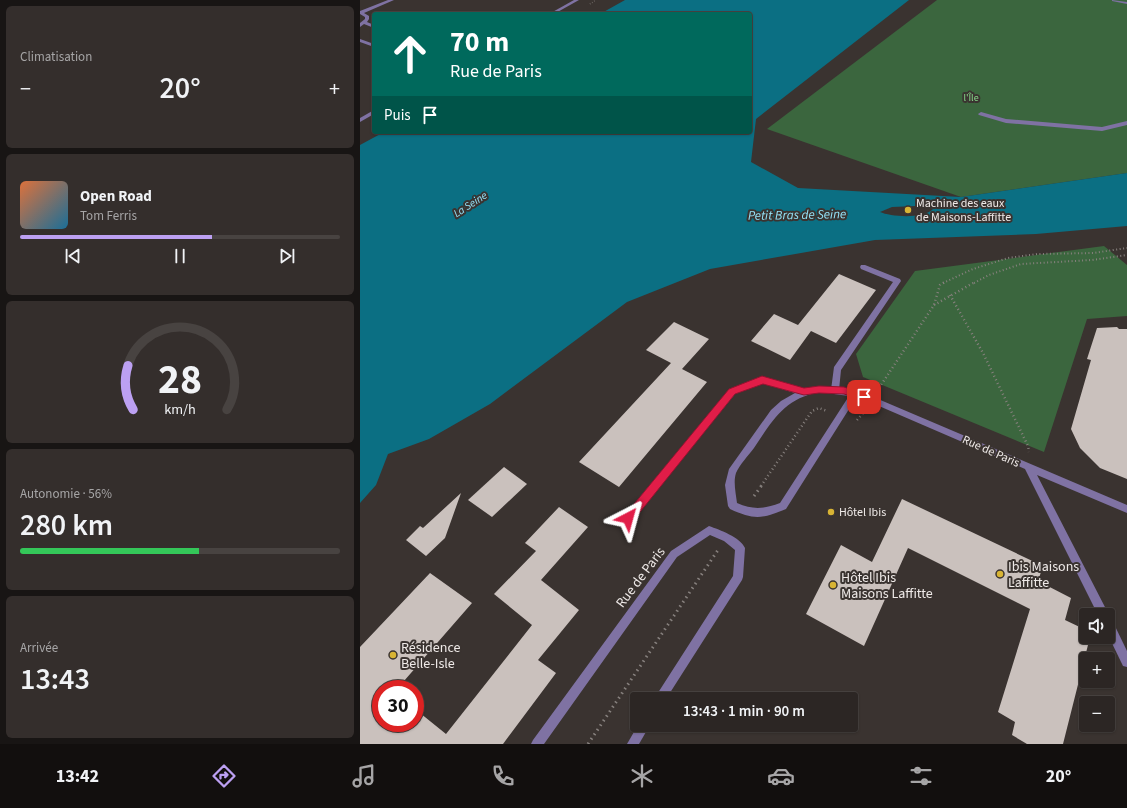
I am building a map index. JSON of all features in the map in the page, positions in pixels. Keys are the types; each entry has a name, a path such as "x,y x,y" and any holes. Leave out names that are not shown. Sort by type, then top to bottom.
{"street":[{"path":"361,12 392,0"},
{"path":"555,12 577,0"},
{"path":"1114,0 1127,3"},
{"path":"360,26 365,23 367,16 361,12"},
{"path":"365,23 372,26"},
{"path":"360,40 372,45"},
{"path":"360,120 372,113"},
{"path":"981,114 1006,121 1102,128 1127,123"},
{"path":"834,390 837,369 897,281 863,267"},
{"path":"628,518 732,392 762,380 804,392"},
{"name":"Rue de Paris","path":"854,394 783,506 763,514 744,511 733,506 730,485 732,472 774,412 782,403 804,392 819,389 854,394 875,401 1127,509"},
{"path":"1029,468 1099,608"},
{"name":"Rue de Paris","path":"537,744 674,554 709,530 727,538 740,548 738,577 664,692"},
{"path":"1115,638 1127,662"},
{"path":"632,744 640,732"}],"path":[{"path":"934,305 988,275 1021,264 1092,260 1127,255"},
{"path":"950,295 983,353 1028,446 1029,468"}],"green space":[{"name":"l'Île","path":"937,0 1127,0 1127,173 961,197 767,129"},
{"path":"1104,246 1127,265 1127,316 1087,319 1044,452 863,377 856,354 915,271"}],"water":[{"path":"625,0 909,0 756,119 751,162 798,188 961,197 1127,173 1127,226 1036,234 875,240 710,269 627,302 490,404 429,439 388,454 376,485 360,503 360,145 380,134 752,134 752,12 604,12","holes":["916,206 929,207 933,209 929,212 915,216 899,216 880,212 892,207"]}],"building":[{"path":"839,274 876,290 836,343 811,331 790,360 751,341 774,314 798,325"},
{"path":"674,322 709,339 682,369 707,382 619,487 579,462 671,363 646,350"},
{"path":"1117,327 1119,329 1127,329 1127,479 1100,468 1080,448 1071,429 1091,360 1087,359 1097,328"},
{"path":"504,467 527,484 492,517 468,500"},
{"path":"461,493 445,538 426,556 406,540 420,526 423,528"},
{"path":"902,499 1043,566 1038,581 1071,598 1065,620 1079,627 1079,644 1088,644 1086,652 1079,652 1079,681 1063,744 1027,744 1012,735 1015,722 998,712 1030,609 908,548 864,646 806,614 841,545 872,562"},
{"name":"Résidence Belle-Isle","path":"559,507 588,527 541,580 579,610 538,660 556,673 503,744 360,744 360,647 430,573 472,603 405,680 372,680 372,732 424,732 424,716 446,734 532,625 494,594 536,551 525,543"}],"place":[{"name":"Machine des eaux de Maisons-Laffitte","path":"908,210"},
{"name":"Hôtel Ibis","path":"831,512"},
{"name":"Ibis Maisons Laffitte","path":"1000,574"},
{"name":"Hôtel Ibis Maisons Laffitte","path":"833,585"},
{"name":"Résidence Belle-Isle","path":"393,655"}],"route":[{"path":"628,518 732,392 762,380 804,392 819,389 844,391 864,397"}],"water label":[{"name":"La Seine","path":"470,204"},
{"name":"Petit Bras de Seine","path":"797,214"}]}
